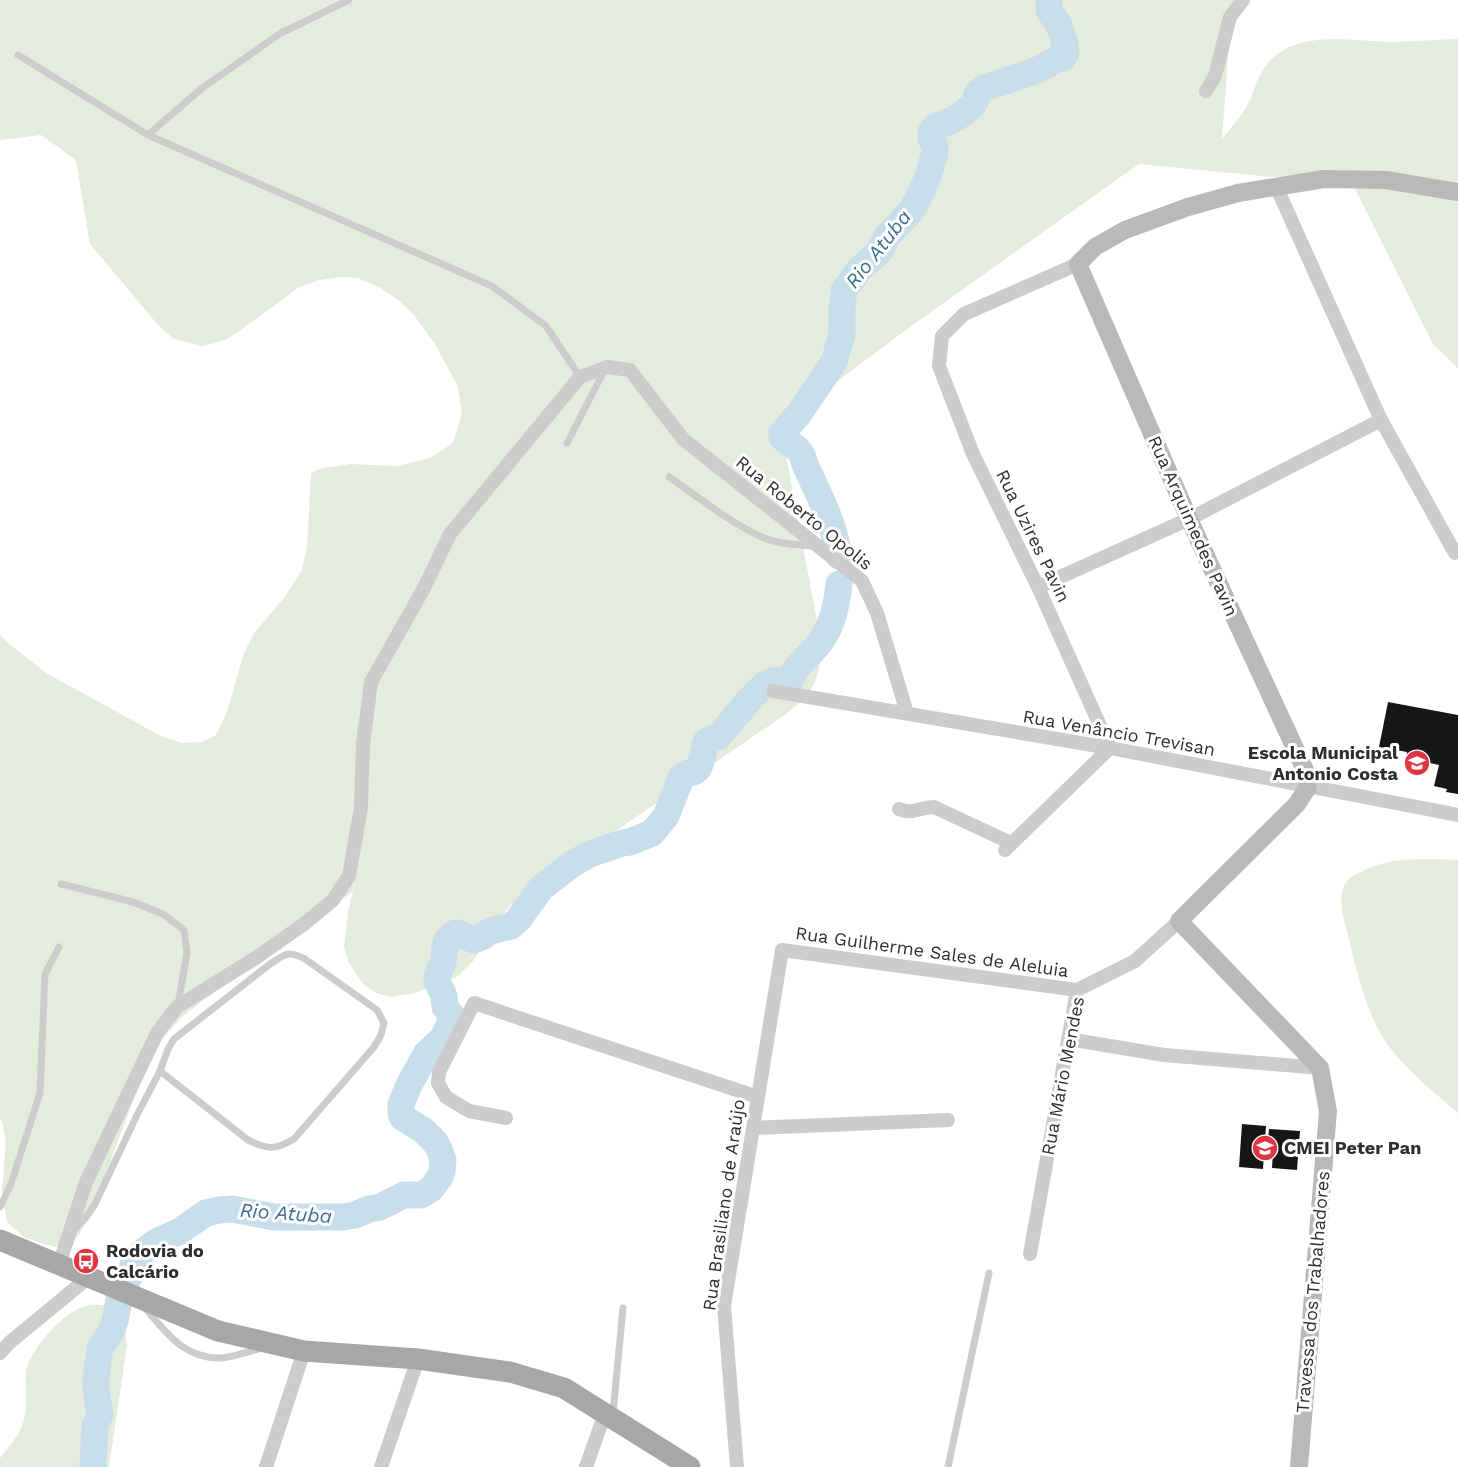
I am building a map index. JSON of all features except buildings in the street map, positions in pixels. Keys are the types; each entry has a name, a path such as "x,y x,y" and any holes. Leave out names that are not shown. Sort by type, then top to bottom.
{"main road":[{"path":"0,1240 218,1331 304,1351 418,1359 510,1372 564,1388 690,1467"}],"street":[{"path":"1206,91 1215,76 1230,17 1243,0"},
{"path":"1077,264 1095,248 1125,230 1188,207 1238,193 1324,179 1386,180 1458,192"},
{"path":"1276,186 1381,420 1455,553"},
{"name":"Rua Uzires Pavin","path":"1077,264 964,314 942,336 939,366 972,454 1038,587 1110,748"},
{"name":"Rua Arquimedes Pavin","path":"1077,264 1189,519 1305,770 1308,787"},
{"path":"59,1265 86,1182 157,1033 177,1007 257,957 304,924 333,900 349,876 361,807 363,744 371,682 424,588 450,534 580,377 606,367"},
{"name":"Rua Roberto Opolis","path":"606,367 630,370 683,439 862,580 877,613 907,713"},
{"path":"1038,587 1189,519 1381,420"},
{"name":"Rua Venâncio Trevisan","path":"773,691 1110,748 1458,815"},
{"path":"899,809 910,812 934,807 1008,847 1110,748"},
{"name":"Rua Mário Mendes","path":"1030,1254 1077,990 1134,961 1179,921 1297,804 1308,787"},
{"path":"1179,921 1320,1068"},
{"name":"Rua Guilherme Sales de Aleluia","path":"782,950 1077,990"},
{"name":"Rua Brasiliano de Araújo","path":"737,1467 724,1306 782,950"},
{"path":"506,1118 470,1111 447,1097 438,1083 439,1072 474,1003 758,1097"},
{"path":"1068,1039 1164,1055 1320,1068"},
{"name":"Travessa dos Trabalhadores","path":"1299,1467 1328,1111 1320,1068"},
{"path":"753,1128 948,1120"},
{"path":"0,1353 89,1277"},
{"path":"266,1467 304,1351"},
{"path":"381,1467 418,1359"},
{"path":"586,1467 608,1416"}],"lane":[{"path":"148,135 202,88 281,33 349,0"},
{"path":"18,55 148,135 492,286 546,326 580,377"},
{"path":"567,443 606,367"},
{"path":"669,477 736,523 764,538 820,547"},
{"path":"62,884 133,902 163,914 184,930 187,953 177,1007"},
{"path":"0,1208 11,1184 40,1093 45,974 59,947"},
{"path":"68,1236 95,1204 174,1040 270,964 286,954 294,954 305,959 377,1010 384,1023 381,1035 374,1047 294,1139 280,1146 263,1147 248,1140 160,1071"},
{"path":"948,1467 989,1273"},
{"path":"137,1298 168,1335 188,1351 206,1357 224,1358 276,1345"},
{"path":"608,1416 623,1308"}],"shaded area":[{"path":"0,0 1037,0 1037,3 1040,0 1239,0 1230,30 1222,139 1246,107 1267,64 1279,53 1294,45 1309,41 1343,39 1393,42 1458,39 1458,368 1433,344 1353,185 1139,164 914,324 780,424 820,642 818,671 811,689 802,700 786,714 511,905 495,924 474,960 457,977 415,993 391,997 376,993 363,984 348,961 344,946 353,891 201,1002 181,1018 164,1037 145,1069 90,1216 78,1236 55,1247 25,1238 7,1222 2,1190 6,1141 0,1119 0,635 46,673 161,736 182,743 202,742 216,735 227,712 244,653 254,633 284,598 302,570 307,547 311,473 319,469 350,464 397,466 430,458 453,443 462,414 458,387 435,344 414,315 397,299 379,287 358,278 319,280 298,288 225,340 202,346 174,339 158,325 90,244 76,160 41,135 0,140"},
{"path":"1458,860 1458,1113 1403,1063 1377,1027 1359,980 1342,904 1345,884 1354,875 1386,862"},
{"path":"88,1305 104,1305 118,1312 124,1323 127,1345 109,1467 0,1467 0,1458 16,1437 23,1423 26,1410 26,1373 28,1364 40,1343 58,1323 77,1309"}],"waterway":[{"name":"Rio Atuba","path":"839,556 830,522 802,456 782,437 782,433 798,415 834,362 842,334 844,290 859,270 880,251 886,238 911,211 920,195 935,153 931,132 935,127 955,119 972,106 977,94 984,88 1038,70 1063,58 1066,52 1064,40 1058,23 1049,11 1049,0"},
{"name":"Rio Atuba","path":"128,1279 135,1261 144,1251 206,1213 232,1209 274,1217 343,1217 380,1207 404,1195 421,1195 431,1189 440,1177 443,1160 435,1142 423,1130 403,1118 401,1104 426,1054 443,1038 454,1019 445,1007 444,996 437,981 446,942 455,933 474,940 490,931 511,926 541,888 572,864 590,854 652,833 666,816 681,778 698,769 706,742 718,737 764,685 772,681 791,679 799,665 814,650 833,617 839,584"},
{"name":"Rio Atuba","path":"93,1467 95,1426 100,1414 96,1389 100,1348 111,1332 119,1300"}],"place":[{"name":"Escola Municipal Antonio Costa","path":"1417,763"},
{"name":"CMEI Peter Pan","path":"1265,1148"},
{"name":"Rodovia do Calcário","path":"86,1261"}]}
